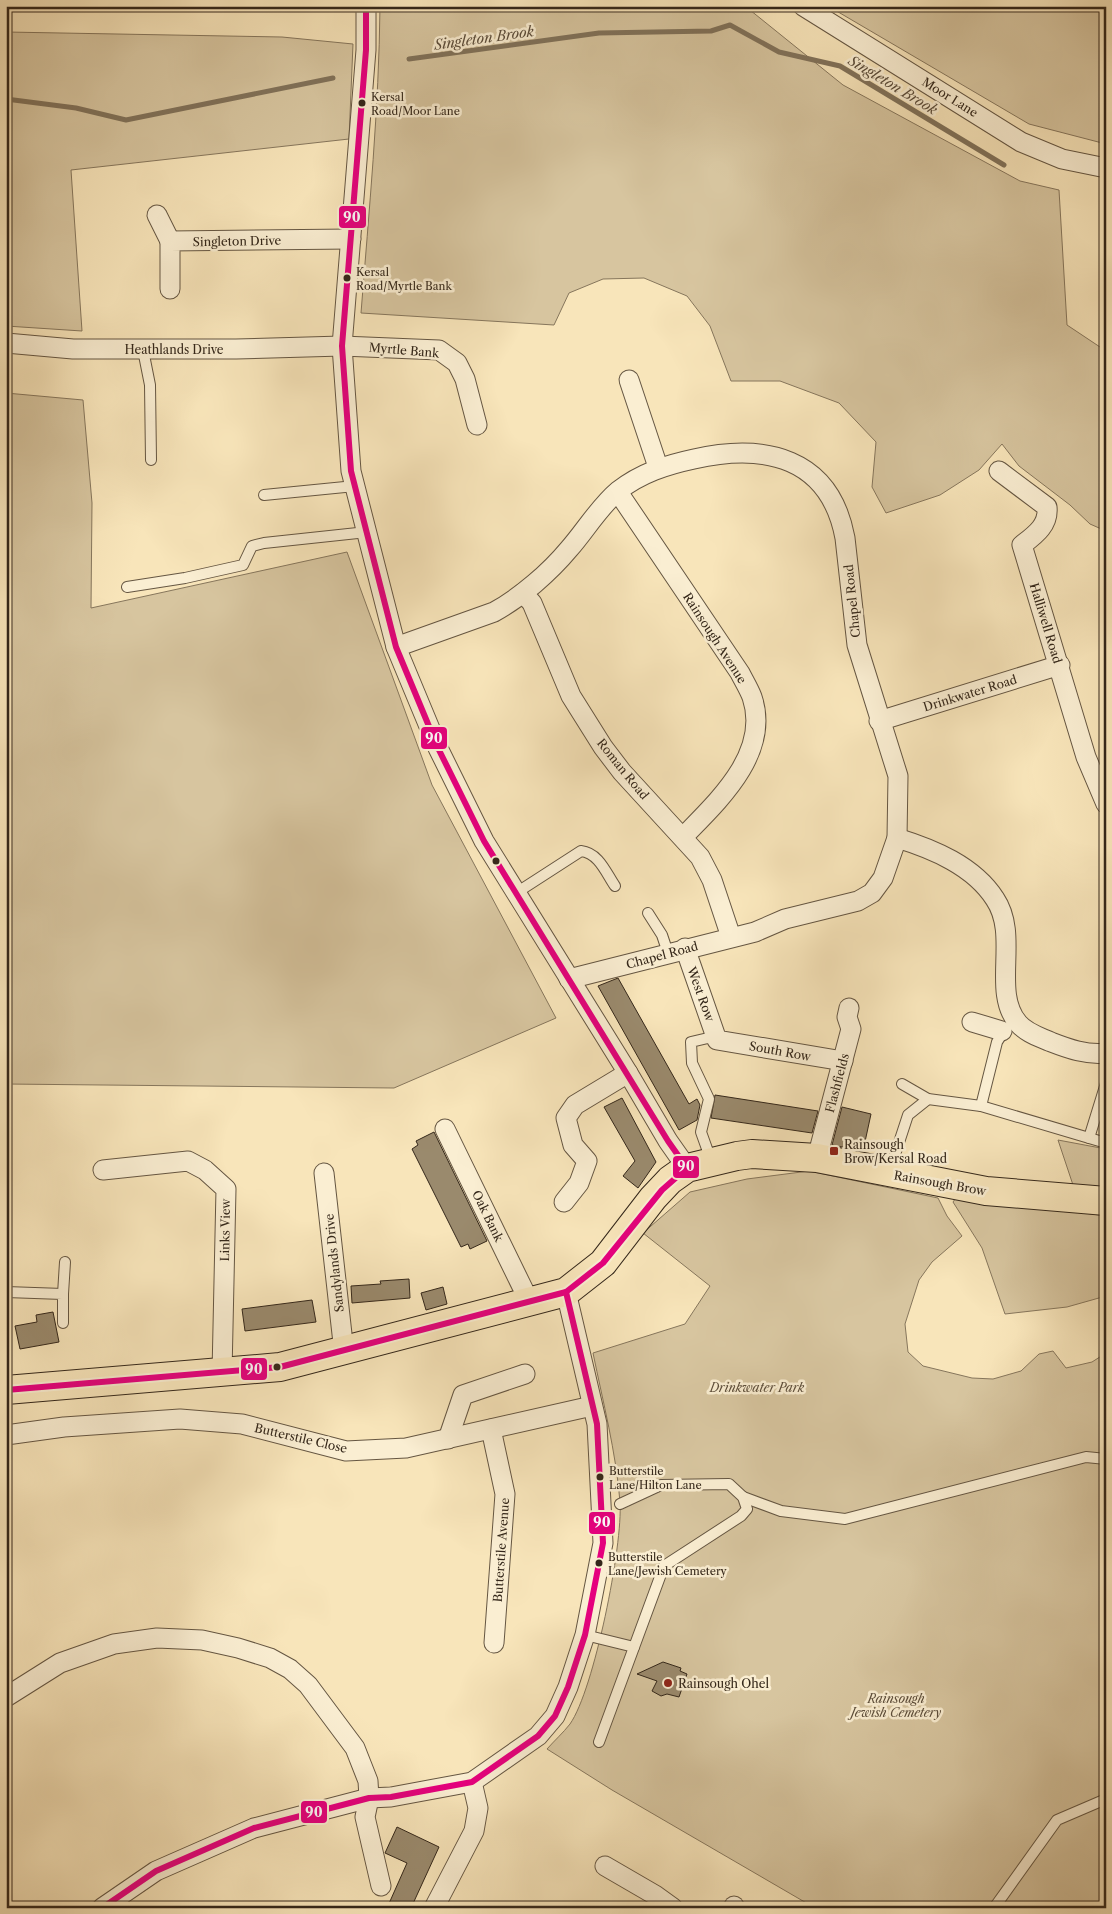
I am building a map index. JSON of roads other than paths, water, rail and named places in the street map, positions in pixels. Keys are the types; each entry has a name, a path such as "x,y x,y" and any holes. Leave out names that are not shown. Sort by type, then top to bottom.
{"main road":[{"name":"Rainsough Brow","path":"699,1165 752,1154 817,1158 889,1174 986,1191 1106,1201"},
{"path":"6,1390 280,1368 566,1292 603,1262 652,1198 670,1180 699,1165"}],"street":[{"path":"366,6 366,50 342,346 351,471 396,648 446,765 484,841 628,1072 668,1141 699,1165"},
{"name":"Moor Lane","path":"803,6 1021,142 1062,159 1106,168"},
{"path":"157,215 170,241 170,288"},
{"name":"Singleton Drive","path":"170,241 351,239"},
{"name":"Heathlands Drive","path":"6,343 73,349 143,350 342,346"},
{"name":"Myrtle Bank","path":"342,346 439,350 457,363 465,379 477,425"},
{"path":"628,380 658,467"},
{"name":"Chapel Road","path":"396,648 494,612 523,592 567,551 618,492 658,467 711,455 765,454 795,463 817,479 829,494 842,523 857,645 879,721 898,776 897,838 883,878 872,893 858,901 785,920 755,932 569,979"},
{"name":"Halliwell Road","path":"998,471 1047,507 1048,514 1045,522 1022,545 1086,757 1106,804"},
{"name":"Rainsough Avenue","path":"618,492 740,673 752,698 756,723 754,741 745,764 712,808 683,837"},
{"name":"Roman Road","path":"523,592 532,603 572,696 603,747 644,797 700,857 712,880 731,937"},
{"name":"Drinkwater Road","path":"879,721 1060,666"},
{"path":"897,838 951,860 978,880 996,899 1006,928 1006,992 1010,1007 1010,1027"},
{"name":"West Row","path":"676,951 717,1040"},
{"name":"Flashfields","path":"817,1158 851,1029 847,1017 848,1008"},
{"path":"972,1022 1010,1027 1076,1050 1095,1054 1106,1053"},
{"name":"South Row","path":"717,1040 843,1062"},
{"path":"564,1202 579,1183 587,1161 573,1145 566,1118 576,1105 628,1072"},
{"name":"Oak Bank","path":"445,1129 530,1303"},
{"name":"Links View","path":"103,1170 188,1161 205,1170 226,1189 222,1373"},
{"name":"Sandylands Drive","path":"324,1173 344,1352"},
{"path":"102,1908 156,1871 254,1828 369,1798 391,1797 472,1782 538,1736 555,1716 568,1687 585,1635 603,1543 597,1424 566,1292"},
{"path":"448,1439 464,1395 525,1374"},
{"name":"Butterstile Close","path":"6,1435 64,1427 180,1419 242,1424 346,1451 406,1448 592,1406"},
{"name":"Butterstile Avenue","path":"491,1429 505,1494 489,1621 494,1643"},
{"path":"6,1697 60,1663 114,1644 157,1638 202,1640 270,1658 290,1669 308,1685 355,1748 368,1781 369,1798 365,1817 381,1886"},
{"path":"434,1908 474,1831 478,1808 472,1782"},
{"path":"605,1866 655,1895 672,1908"}],"lane":[{"path":"143,350 150,386 152,460"},
{"path":"264,495 355,486"},
{"path":"127,587 185,578 243,564 252,546 264,543 367,532"},
{"path":"516,893 581,851 589,852 595,856 616,886"},
{"path":"648,913 662,935 676,951"},
{"path":"981,1106 997,1042 1010,1027"},
{"path":"699,1165 701,1132 709,1099 692,1063 691,1042 708,1038 717,1040"},
{"path":"1089,1138 1106,1082"},
{"path":"902,1084 928,1099 981,1106 1106,1143"},
{"path":"889,1174 908,1115 928,1099"},
{"path":"63,1323 65,1262"},
{"path":"6,1292 63,1294"},
{"path":"620,1504 661,1485 729,1484 743,1497 781,1511 845,1519 1086,1457 1106,1459"},
{"path":"599,1742 664,1566 741,1516 747,1509 743,1497"},
{"path":"585,1635 634,1647"},
{"path":"994,1908 1057,1820 1106,1799"}],"waterway":[{"name":"Singleton Brook","path":"409,59 599,33 711,31 730,25 779,52 840,66 1004,165"},
{"name":"Singleton Brook","path":"6,99 76,108 126,120 333,78"}],"place":[{"name":"Kersal Road/Moor Lane","path":"362,103"},
{"name":"Kersal Road/Myrtle Bank","path":"347,278"},
{"name":"Rainsough Brow/Kersal Road","path":"834,1151"},
{"name":"Butterstile Lane/Hilton Lane","path":"600,1477"},
{"name":"Butterstile Lane/Jewish Cemetery","path":"599,1563"},
{"name":"Rainsough Ohel","path":"668,1683"}],"park label":[{"name":"Drinkwater Park","path":"757,1387"},
{"name":"Rainsough Jewish Cemetery","path":"896,1705"}]}
